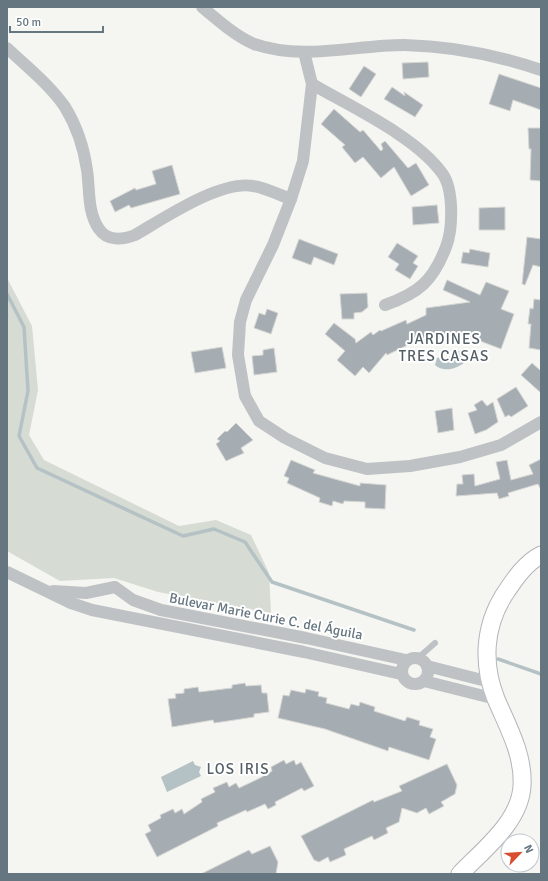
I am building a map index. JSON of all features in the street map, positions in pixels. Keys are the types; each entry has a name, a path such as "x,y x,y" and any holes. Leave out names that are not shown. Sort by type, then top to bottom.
{"street":[{"path":"202,7 228,28 254,44 279,50 304,52 355,47 405,45 455,49 495,56 541,70"},
{"path":"7,48 64,107 78,133 87,169 92,220 100,231 111,238 123,239 134,235 213,193 235,187 252,186 291,199"},
{"path":"304,52 312,84 303,161 274,245 246,300 240,322 238,355 246,396 259,421 285,438 325,458 367,468 410,466 460,457 501,445 541,422"},
{"path":"312,84 395,132 427,157 443,174 449,196 451,216 448,243 438,267 424,284 407,297 385,305"},
{"path":"460,874 505,827 516,808 522,787 516,746 490,682 486,648 496,607 520,572 535,558 541,555"},
{"name":"Bulevar Marie Curie C. del Águila","path":"7,572 71,603 112,615 304,652 402,674"},
{"name":"Bulevar Marie Curie C. del Águila","path":"46,590 86,593 115,587 133,600 161,610 306,638 417,662 490,682"},
{"path":"107,588 102,593 100,601 101,606 112,615 125,606 123,592"},
{"path":"417,662 428,675 424,681 419,684 411,684 406,682 402,674 402,665 417,662"},
{"path":"424,681 496,699"}],"lane":[{"path":"417,662 435,643"}],"shaded area":[{"path":"7,278 32,326 38,390 29,435 44,460 179,526 216,520 251,535 269,573 271,613 158,592 114,578 60,581 7,551"},
{"path":"457,351 463,352 466,361 463,364 450,369 442,369 435,365 437,358 441,357 446,359"},
{"path":"193,761 195,765 201,767 199,772 201,776 167,792 161,777"}],"building":[{"path":"428,62 429,77 403,79 402,63"},
{"path":"364,66 376,74 361,97 349,89"},
{"path":"499,74 541,88 541,110 513,100 510,111 489,104"},
{"path":"392,87 405,96 404,92 423,105 415,117 384,99"},
{"path":"334,109 360,132 363,130 381,151 383,149 381,144 385,141 408,168 416,163 429,185 411,196 394,167 381,178 363,157 355,163 342,147 345,145 321,124"},
{"path":"528,128 541,128 541,181 530,180 531,149 529,149"},
{"path":"172,165 180,194 131,208 129,205 115,212 110,201 135,188 136,190 156,184 152,171"},
{"path":"437,205 439,223 413,225 412,207"},
{"path":"505,207 505,230 479,230 479,208"},
{"path":"527,237 541,239 541,267 533,265 525,285 522,284"},
{"path":"299,239 338,254 334,265 314,257 311,265 292,258"},
{"path":"397,243 418,256 413,263 418,266 410,279 395,270 399,264 388,257"},
{"path":"470,249 490,253 488,267 461,263 463,252 469,253"},
{"path":"447,280 480,295 486,282 509,291 501,309 514,314 501,349 475,339 466,339 466,335 416,341 387,355 386,353 369,373 363,367 355,376 337,360 345,351 325,334 334,323 355,339 356,343 371,332 373,335 380,330 381,331 406,320 407,324 426,315 426,308 470,302 443,290"},
{"path":"367,293 368,307 362,312 354,313 354,319 342,319 340,294"},
{"path":"534,299 541,300 541,350 529,348 531,324 528,324 530,308 533,309"},
{"path":"267,309 278,313 271,334 254,328 259,313 265,315"},
{"path":"222,347 226,368 195,373 191,352"},
{"path":"274,348 277,372 254,375 252,356 263,355 263,350"},
{"path":"532,363 541,371 541,393 521,375"},
{"path":"516,387 528,406 511,417 509,415 505,417 497,399"},
{"path":"482,400 487,406 493,402 498,422 486,430 475,434 468,413 477,410 474,405"},
{"path":"452,408 454,430 438,433 435,411"},
{"path":"236,423 253,440 241,448 244,453 226,461 216,444 220,441 217,439"},
{"path":"541,459 541,490 538,484 508,493 509,496 499,499 497,493 456,496 457,484 463,484 462,475 474,474 475,486 500,479 496,462 507,460 511,480 533,474 529,465"},
{"path":"291,460 315,470 313,473 360,486 360,483 386,485 385,509 365,508 365,502 344,501 343,504 333,501 332,506 319,502 320,498 287,483 289,478 284,476"},
{"path":"245,683 246,686 261,685 262,693 267,693 269,712 254,714 254,717 214,723 213,720 172,727 168,699 176,698 175,694 184,693 184,689 198,687 199,692 232,688 232,685"},
{"path":"306,689 319,692 318,696 327,698 326,703 349,709 351,704 359,706 360,702 375,707 374,711 405,721 407,717 420,721 419,725 433,729 430,737 436,739 429,760 389,747 388,751 325,729 278,718 283,695 289,696 291,690 305,693"},
{"path":"284,760 286,764 294,760 296,765 301,762 314,786 304,791 302,788 275,802 276,805 268,809 265,804 247,812 246,810 217,823 218,826 157,857 145,834 151,831 148,825 161,818 160,815 173,809 175,813 182,809 184,814 202,802 201,799 215,792 213,788 227,782 229,787 236,783 239,788 272,771 271,767"},
{"path":"447,764 457,785 455,794 441,802 444,806 429,814 426,808 417,813 402,808 399,822 386,828 388,833 374,840 372,836 344,849 346,855 330,862 328,857 319,862 314,860 301,836 373,800 374,802 402,791 399,786"},
{"path":"270,846 278,862 276,874 201,874 249,850 252,854"}],"waterway":[{"path":"7,294 24,327 28,391 19,436 37,468 183,536 214,529 245,542 272,582 414,630"},
{"path":"498,659 541,674"}],"district":[{"name":"JARDINES TRES CASAS","path":"444,348"},
{"name":"LOS IRIS","path":"238,769"}]}
